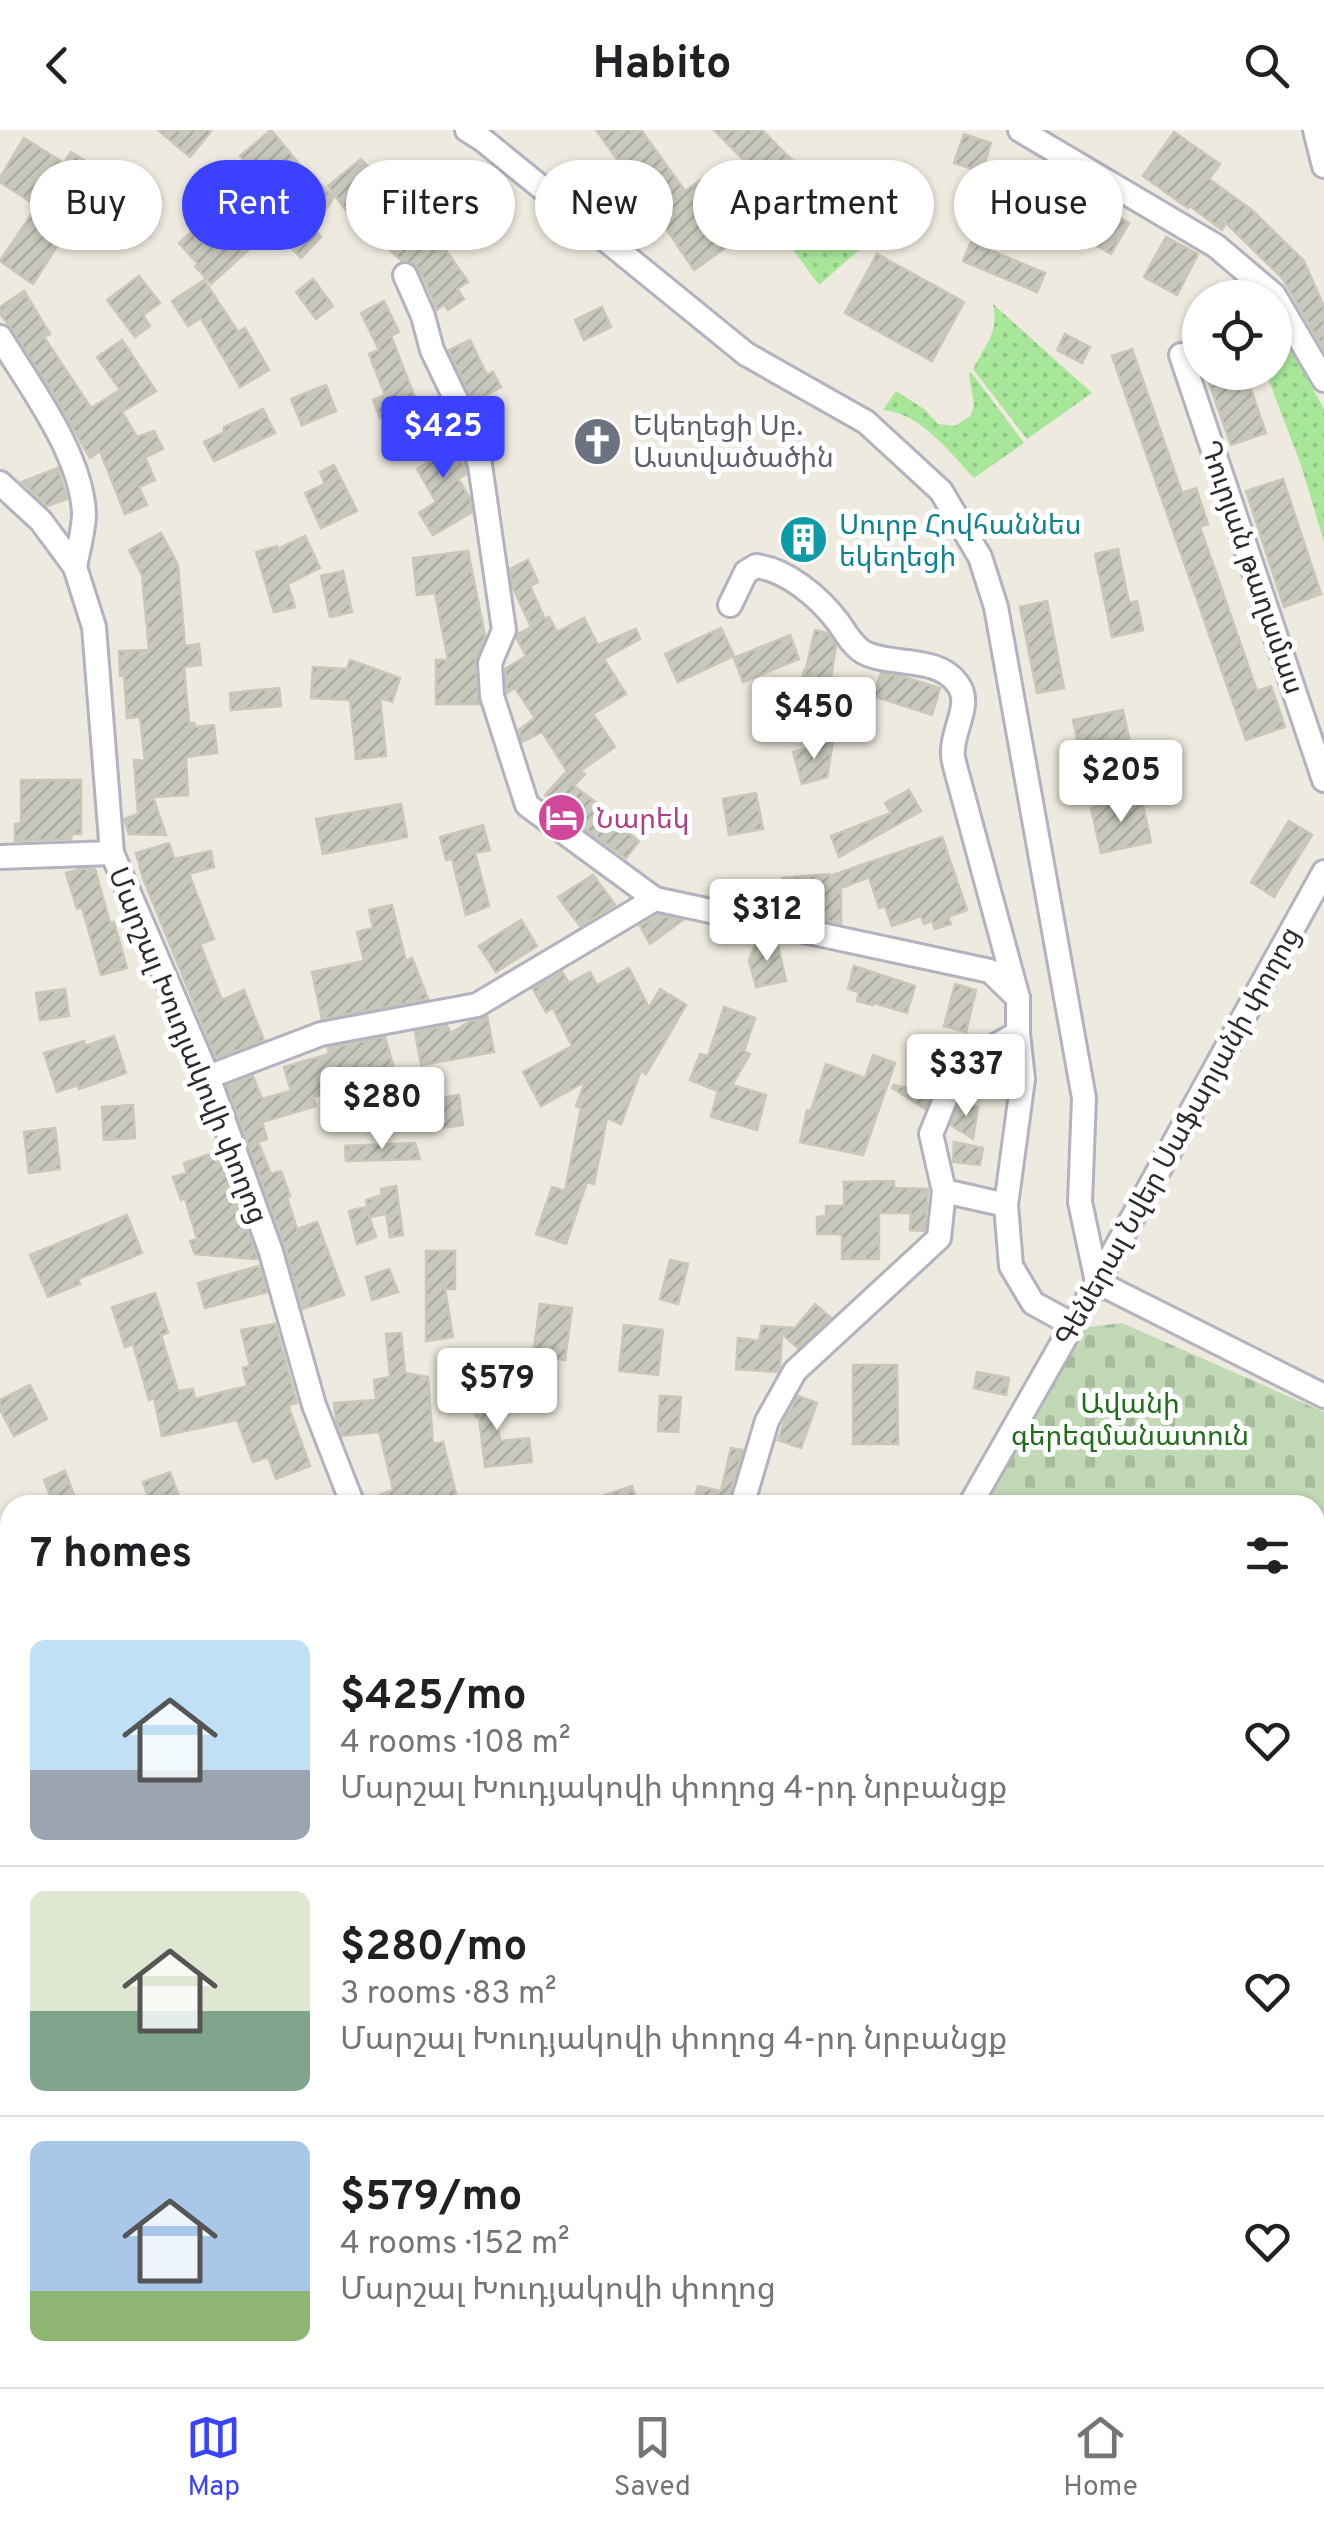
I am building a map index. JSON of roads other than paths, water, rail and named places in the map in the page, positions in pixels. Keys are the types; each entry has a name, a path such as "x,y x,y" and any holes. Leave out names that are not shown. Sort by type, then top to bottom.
{"street":[{"path":"467,130 746,354 866,422 942,492 980,557 996,607 1084,1098 1080,1202 1098,1282 1324,1396"},
{"path":"1020,130 1216,246 1274,295 1324,380"},
{"path":"1315,130 1324,166"},
{"path":"406,276 480,466 504,630 490,663 492,696 527,804 655,899 990,971 1018,998"},
{"path":"0,337 72,463 84,515 75,567"},
{"name":"Դուրյան թաղամաս","path":"1194,390 1324,780"},
{"name":"Մարշալ Խուդյակովի փողոց","path":"0,482 40,521 75,567 94,627 112,853 208,1077 271,1252 314,1406 349,1495"},
{"path":"730,605 746,572 756,566 769,568 825,608 862,651 928,666 947,673 959,684 963,710 952,752 1018,998 1022,1080 1006,1206 1012,1266 1033,1304 1073,1325"},
{"path":"0,857 112,853"},
{"name":"Գեներալ Նվեր Սաֆարյանի փողոց","path":"976,1495 1324,872"},
{"path":"208,1077 321,1034 477,1005 655,899"},
{"path":"745,1495 767,1421 795,1371 939,1238 944,1191 931,1134 946,1097 967,1062 1018,1033"},
{"path":"944,1191 1006,1206"}],"place":[{"name":"Եկեղեցի Սբ. Աստվածածին","path":"598,441"},
{"name":"Սուրբ Հովհաննես եկեղեցի","path":"804,540"},
{"name":"Նարեկ","path":"561,818"}],"park label":[{"name":"Ավանի գերեզմանատուն","path":"1130,1419"}]}
